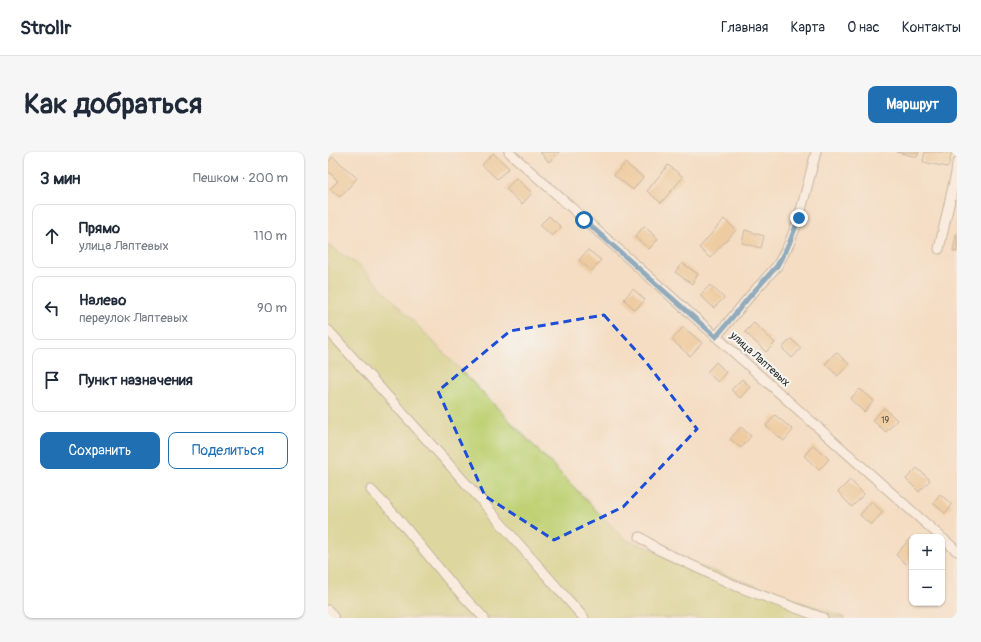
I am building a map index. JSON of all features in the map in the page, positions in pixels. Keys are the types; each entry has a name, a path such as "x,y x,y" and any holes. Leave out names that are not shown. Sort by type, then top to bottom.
{"street":[{"name":"улица Лаптевых","path":"509,152 939,534"},
{"path":"716,337 780,261 789,244 799,218 816,152"},
{"path":"939,249 957,164"},
{"path":"328,330 481,500 584,618"},
{"path":"371,490 396,516 451,583 484,618"},
{"path":"640,537 657,549 736,586 823,618"},
{"name":"улица Лаптевых","path":"945,540 957,551"},
{"path":"328,610 334,618"}],"highlighted area":[{"path":"604,315 646,362 697,429 623,507 554,540 485,496 438,391 510,331"}],"green space":[{"path":"328,245 360,266 624,539 846,618 328,618"}],"building":[{"path":"540,152 559,152 549,162"},
{"path":"897,152 919,152 917,157"},
{"path":"925,152 952,152 948,167 923,162"},
{"path":"493,153 509,168 497,179 482,165"},
{"path":"333,157 357,178 340,197 330,189 338,181 328,171 328,162"},
{"path":"625,163 643,177 633,190 614,175"},
{"path":"668,165 683,177 661,203 647,191"},
{"path":"516,178 532,193 522,204 506,189"},
{"path":"549,216 561,227 552,236 540,225"},
{"path":"724,219 736,230 710,258 699,248"},
{"path":"644,226 658,239 649,249 635,237"},
{"path":"745,230 764,236 761,248 742,243"},
{"path":"957,234 957,252 953,251"},
{"path":"588,250 601,260 592,271 579,260"},
{"path":"682,263 698,274 692,284 675,272"},
{"path":"710,285 724,298 714,308 700,295"},
{"path":"633,289 645,300 635,310 624,299"},
{"path":"754,323 775,343 766,352 745,332"},
{"path":"683,327 702,343 690,356 672,340"},
{"path":"791,339 801,348 792,358 782,348"},
{"path":"836,352 849,364 838,376 825,364"},
{"path":"716,362 726,372 718,382 707,372"},
{"path":"742,379 750,387 740,398 731,390"},
{"path":"860,389 874,401 864,412 850,399"},
{"path":"884,408 897,420 886,432 872,420"},
{"path":"775,415 793,430 784,441 766,426"},
{"path":"741,427 751,436 741,448 730,439"},
{"path":"813,445 829,459 819,470 804,456"},
{"path":"917,468 930,480 919,492 906,479"},
{"path":"850,480 864,494 852,507 838,492"},
{"path":"940,494 952,505 945,513 933,503"},
{"path":"871,502 883,512 871,525 860,515"},
{"path":"909,539 909,560 906,564 896,555"}],"route":[{"path":"584,220 716,337 777,266 789,244 799,218"}]}
